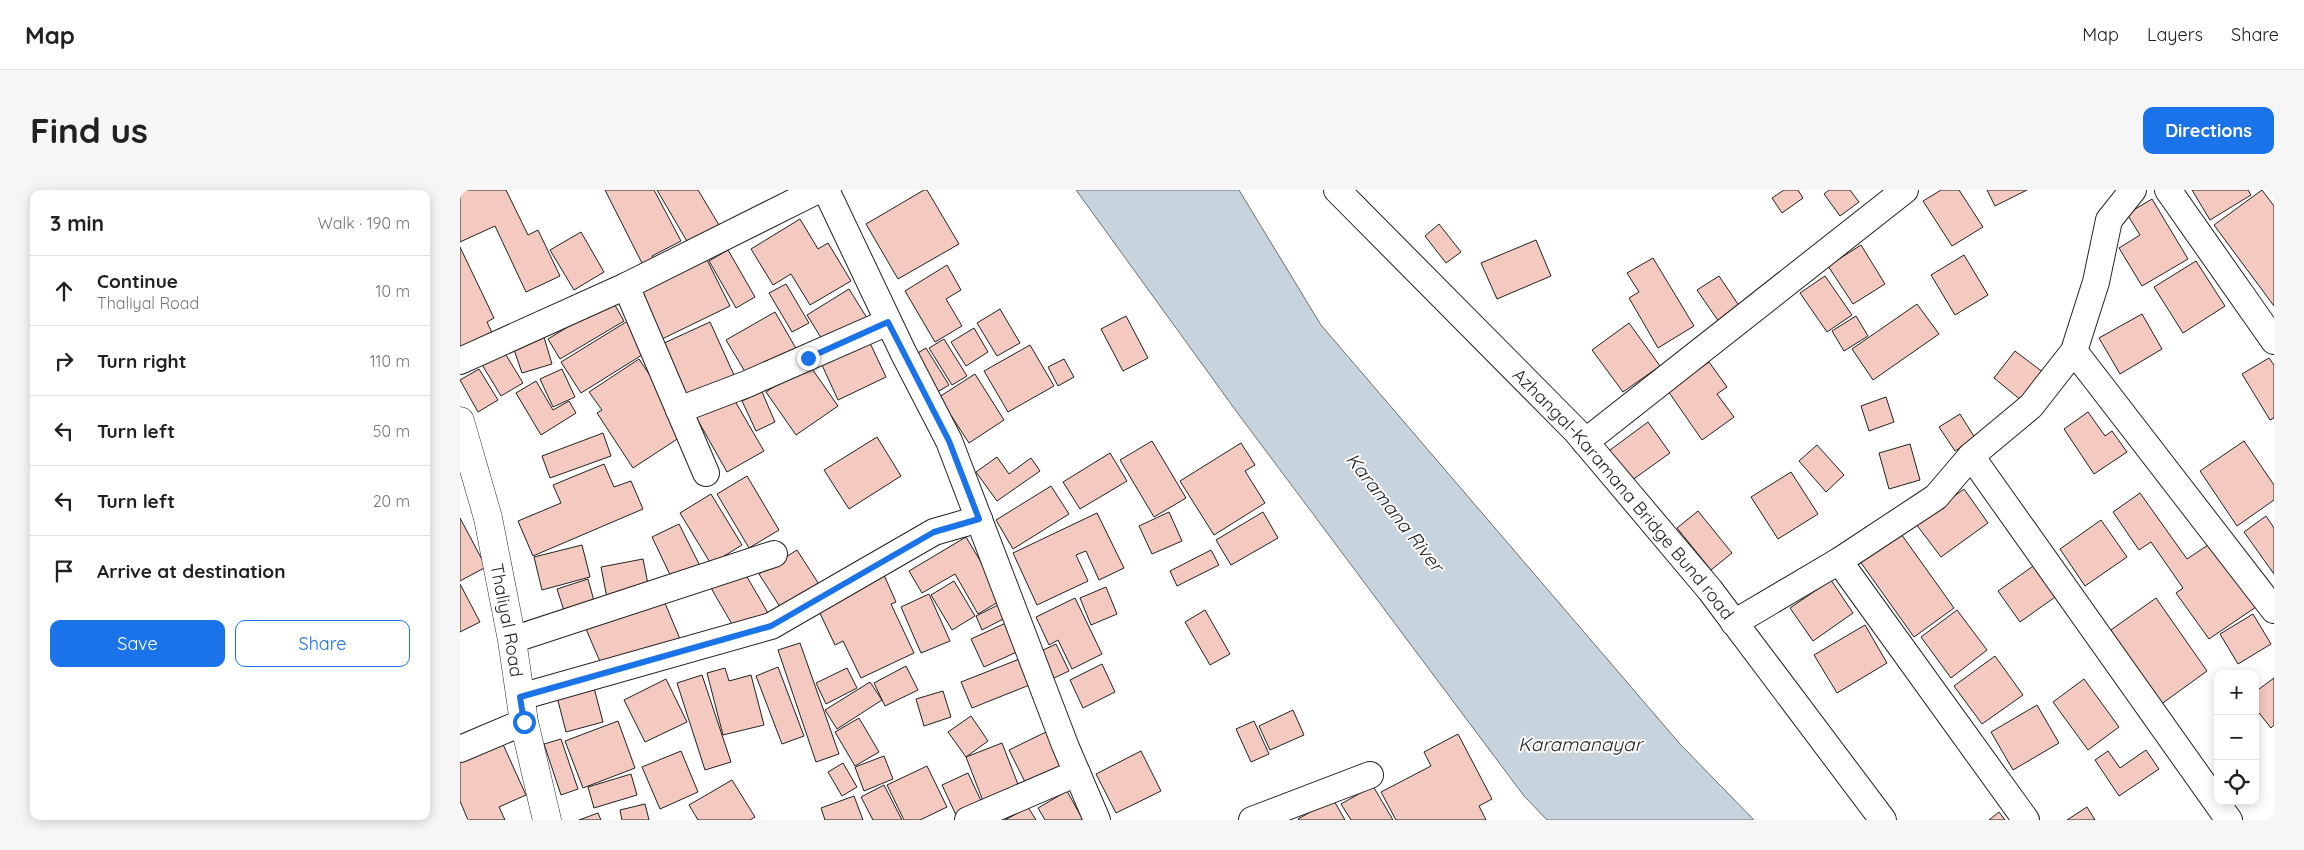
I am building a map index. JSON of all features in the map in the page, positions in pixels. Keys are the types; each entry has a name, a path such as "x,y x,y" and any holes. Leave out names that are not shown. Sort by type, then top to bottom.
{"street":[{"path":"460,362 626,286 818,190"},
{"path":"826,190 888,322 949,441 1076,772 1097,820"},
{"name":"Azhangal-Karamana Bridge Bund road","path":"1337,190 1585,442 1710,590 1883,820"},
{"path":"1585,442 1905,190"},
{"path":"1734,623 1839,561 1936,497 1971,456 2030,406 2074,351 2096,282 2109,220 2133,190"},
{"path":"2168,190 2274,341"},
{"path":"626,286 706,473"},
{"path":"679,410 747,384 888,322"},
{"path":"2074,351 2274,610"},
{"name":"Thaliyal Road","path":"460,421 488,518 512,640 522,710 547,820"},
{"path":"1971,456 2229,820"},
{"path":"460,749 522,710 771,626 934,532 979,519"},
{"path":"512,640 774,554"},
{"path":"1839,561 2026,820"},
{"path":"968,820 1076,772"},
{"path":"1252,820 1370,775"}],"water":[{"name":"Karamanayar","path":"1076,190 1239,190 1321,325 1680,744 1754,820 1547,820 1524,796 1239,415"}],"building":[{"path":"460,190 506,190 528,235 538,230 560,276 526,292 495,226 460,242"},
{"path":"605,190 654,190 681,241 652,256 656,265 646,271"},
{"path":"657,190 698,190 719,225 688,243"},
{"path":"927,190 959,244 898,279 866,224"},
{"path":"1784,190 1798,190 1803,198 1782,213 1772,198"},
{"path":"1829,190 1850,190 1859,202 1840,216 1824,194"},
{"path":"1941,190 1959,190 1983,227 1952,246 1923,201"},
{"path":"1987,190 2027,190 1995,206"},
{"path":"2192,190 2248,190 2251,195 2210,220"},
{"path":"2262,190 2274,206 2274,306 2214,225"},
{"path":"2152,199 2188,259 2142,286 2119,248 2140,235 2127,214"},
{"path":"800,219 818,249 828,243 851,281 810,305 791,274 773,285 751,249"},
{"path":"1439,224 1461,252 1446,263 1425,236"},
{"path":"581,232 604,272 574,290 550,250"},
{"path":"1536,240 1551,276 1497,299 1481,263"},
{"path":"1861,245 1885,284 1853,304 1828,266"},
{"path":"460,247 494,318 487,322 494,337 460,353"},
{"path":"728,250 755,297 736,308 709,261"},
{"path":"1964,255 1988,295 1955,315 1931,275"},
{"path":"1653,258 1694,326 1658,348 1629,298 1639,292 1627,273"},
{"path":"707,260 730,306 660,340 637,295"},
{"path":"2196,261 2225,306 2183,333 2154,287"},
{"path":"947,265 961,290 946,299 962,326 935,342 905,291"},
{"path":"1719,276 1742,310 1721,325 1697,290"},
{"path":"1825,276 1852,315 1827,332 1800,293"},
{"path":"786,284 809,323 792,332 769,293"},
{"path":"849,289 867,318 825,344 807,315"},
{"path":"612,300 624,321 560,359 548,339"},
{"path":"1917,304 1939,334 1873,380 1852,349"},
{"path":"1000,309 1020,343 997,356 977,323"},
{"path":"775,312 798,352 750,380 726,340"},
{"path":"2142,314 2162,349 2120,374 2099,338"},
{"path":"1126,316 1148,358 1123,371 1101,329"},
{"path":"1856,316 1868,336 1844,351 1832,331"},
{"path":"631,319 650,350 581,393 561,362"},
{"path":"710,322 734,375 686,397 662,344"},
{"path":"1629,323 1660,366 1623,392 1592,350"},
{"path":"974,328 988,352 966,366 951,342"},
{"path":"543,334 552,364 522,373 512,344"},
{"path":"944,339 967,376 952,385 929,348"},
{"path":"870,343 886,377 838,400 822,365"},
{"path":"1030,345 1054,386 1008,412 984,371"},
{"path":"926,348 949,385 934,394 911,357"},
{"path":"503,350 523,383 501,396 481,363"},
{"path":"2015,351 2044,373 2022,401 1994,378"},
{"path":"2269,358 2274,365 2274,418 2270,420 2242,374"},
{"path":"639,359 688,432 633,468 597,413 602,410 589,392"},
{"path":"1064,359 1074,377 1058,386 1048,367"},
{"path":"1709,362 1727,387 1717,394 1734,417 1702,440 1668,391"},
{"path":"808,363 838,406 796,435 766,392"},
{"path":"479,369 498,400 478,412 460,380"},
{"path":"562,369 575,397 553,407 540,379"},
{"path":"975,374 1004,420 969,443 939,397"},
{"path":"536,381 553,410 569,401 576,413 541,435 516,393"},
{"path":"762,392 775,422 756,431 742,401"},
{"path":"732,396 764,451 727,472 696,417"},
{"path":"1886,397 1894,422 1869,431 1861,406"},
{"path":"2088,412 2105,436 2112,431 2127,452 2094,474 2064,429"},
{"path":"1960,414 1975,438 1955,451 1939,427"},
{"path":"1648,422 1670,453 1628,483 1606,453"},
{"path":"603,433 611,456 550,478 542,456"},
{"path":"877,437 901,476 849,509 824,470"},
{"path":"1152,441 1186,498 1154,517 1120,460"},
{"path":"2244,441 2274,485 2274,500 2237,526 2200,471"},
{"path":"1241,443 1255,465 1245,471 1265,503 1214,535 1180,481"},
{"path":"1910,444 1920,480 1889,489 1879,453"},
{"path":"1817,445 1844,475 1826,492 1799,461"},
{"path":"1110,453 1127,481 1080,509 1063,482"},
{"path":"997,457 1009,474 1031,458 1040,471 997,501 976,472"},
{"path":"604,464 614,487 631,481 643,509 533,556 518,521 561,503 553,485"},
{"path":"1791,472 1818,514 1778,539 1751,497"},
{"path":"747,476 779,530 749,548 717,494"},
{"path":"1051,486 1069,514 1013,549 996,520"},
{"path":"1964,489 1988,523 1941,557 1916,524"},
{"path":"2140,493 2187,559 2211,543 2256,607 2209,639 2176,593 2183,588 2151,542 2139,550 2113,512"},
{"path":"711,494 742,545 711,564 680,513"},
{"path":"1698,511 1732,553 1711,570 1677,528"},
{"path":"1169,512 1182,541 1152,554 1139,526"},
{"path":"1263,512 1278,538 1231,565 1216,540"},
{"path":"1097,513 1124,568 1099,580 1086,551 1076,555 1088,581 1037,605 1013,553"},
{"path":"2266,516 2274,528 2274,574 2244,532"},
{"path":"460,518 486,567 460,581"},
{"path":"2101,520 2127,557 2085,586 2060,549"},
{"path":"679,524 701,568 673,581 652,537"},
{"path":"1899,531 1954,608 1914,637 1859,560"},
{"path":"966,537 1003,599 978,614 955,574 922,593 909,571"},
{"path":"582,545 590,577 542,590 534,557"},
{"path":"797,550 822,589 784,613 759,574"},
{"path":"1211,550 1219,565 1177,586 1170,571"},
{"path":"643,559 649,589 607,598 601,567"},
{"path":"2036,564 2058,595 2020,622 1998,591"},
{"path":"743,570 768,613 736,631 711,588"},
{"path":"884,575 896,602 891,604 914,653 861,678 843,641 835,645 817,607"},
{"path":"588,579 597,612 567,620 557,589"},
{"path":"1831,580 1853,613 1813,641 1790,608"},
{"path":"954,581 975,616 952,630 931,595"},
{"path":"460,584 480,622 460,632"},
{"path":"1106,587 1117,614 1091,625 1080,598"},
{"path":"929,594 950,641 921,653 901,607"},
{"path":"662,596 680,639 604,671 586,629"},
{"path":"1075,598 1102,654 1072,669 1058,640 1049,645 1036,617"},
{"path":"2156,598 2207,671 2160,705 2108,632"},
{"path":"1000,604 1007,617 982,630 976,616"},
{"path":"1205,610 1230,654 1210,665 1185,622"},
{"path":"1957,610 1987,650 1951,678 1921,637"},
{"path":"2253,614 2271,644 2238,664 2220,634"},
{"path":"1008,622 1021,650 984,667 971,639"},
{"path":"1865,625 1887,663 1837,693 1814,655"},
{"path":"800,643 839,754 816,762 778,650"},
{"path":"1056,644 1069,671 1054,678 1041,651"},
{"path":"1995,656 2023,695 1982,724 1954,686"},
{"path":"1022,658 1032,684 972,708 961,682"},
{"path":"1102,664 1115,692 1083,708 1070,680"},
{"path":"906,666 918,690 885,706 874,683"},
{"path":"778,667 804,736 782,744 756,676"},
{"path":"725,668 729,681 751,675 764,725 723,735 707,673"},
{"path":"847,668 857,688 826,704 816,683"},
{"path":"702,675 731,762 705,770 677,683"},
{"path":"2274,678 2274,725 2271,728 2259,713 2259,689"},
{"path":"666,679 687,722 645,742 624,700"},
{"path":"2084,679 2119,727 2088,750 2053,702"},
{"path":"870,682 882,700 837,729 825,710"},
{"path":"593,684 603,722 566,732 556,693"},
{"path":"943,691 951,717 924,726 916,699"},
{"path":"2037,705 2059,743 2013,770 1991,732"},
{"path":"1293,710 1304,735 1270,750 1259,726"},
{"path":"971,716 988,741 966,757 948,732"},
{"path":"859,718 879,752 855,766 835,732"},
{"path":"618,721 635,768 583,788 565,741"},
{"path":"1254,721 1269,754 1251,762 1236,729"},
{"path":"1050,730 1068,767 1026,784 1009,750"},
{"path":"1458,734 1492,799 1479,806 1486,820 1396,820 1381,792 1431,766 1424,752"},
{"path":"561,739 578,789 561,795 544,744"},
{"path":"501,740 526,795 499,807 505,820 468,820 460,801 460,759"},
{"path":"1002,743 1019,787 983,801 966,757"},
{"path":"2146,750 2159,769 2119,796 2095,760 2108,751 2120,768"},
{"path":"681,751 698,792 660,809 642,767"},
{"path":"1141,751 1161,791 1116,813 1096,774"},
{"path":"884,756 893,779 864,791 855,767"},
{"path":"843,763 857,787 842,796 828,772"},
{"path":"927,766 947,807 920,820 904,820 887,785"},
{"path":"968,773 982,803 956,815 942,785"},
{"path":"631,774 637,795 594,808 588,787"},
{"path":"732,780 755,817 750,820 698,820 689,805"},
{"path":"884,785 902,820 873,820 861,797"},
{"path":"1373,786 1393,820 1351,820 1341,804"},
{"path":"1067,791 1083,820 1045,820 1038,808"},
{"path":"854,796 863,820 825,820 821,808"},
{"path":"1333,799 1345,820 1298,819"},
{"path":"645,804 649,820 622,820 620,810"},
{"path":"1028,807 1036,820 1005,820"},
{"path":"2087,807 2095,820 2067,820"},
{"path":"1999,812 2005,820 1989,820"},
{"path":"598,813 601,820 579,820"}],"route":[{"path":"524,722 520,697 771,626 934,532 979,519 949,441 888,322 808,358"}],"water label":[{"name":"Karamana River","path":"1395,512"}]}
